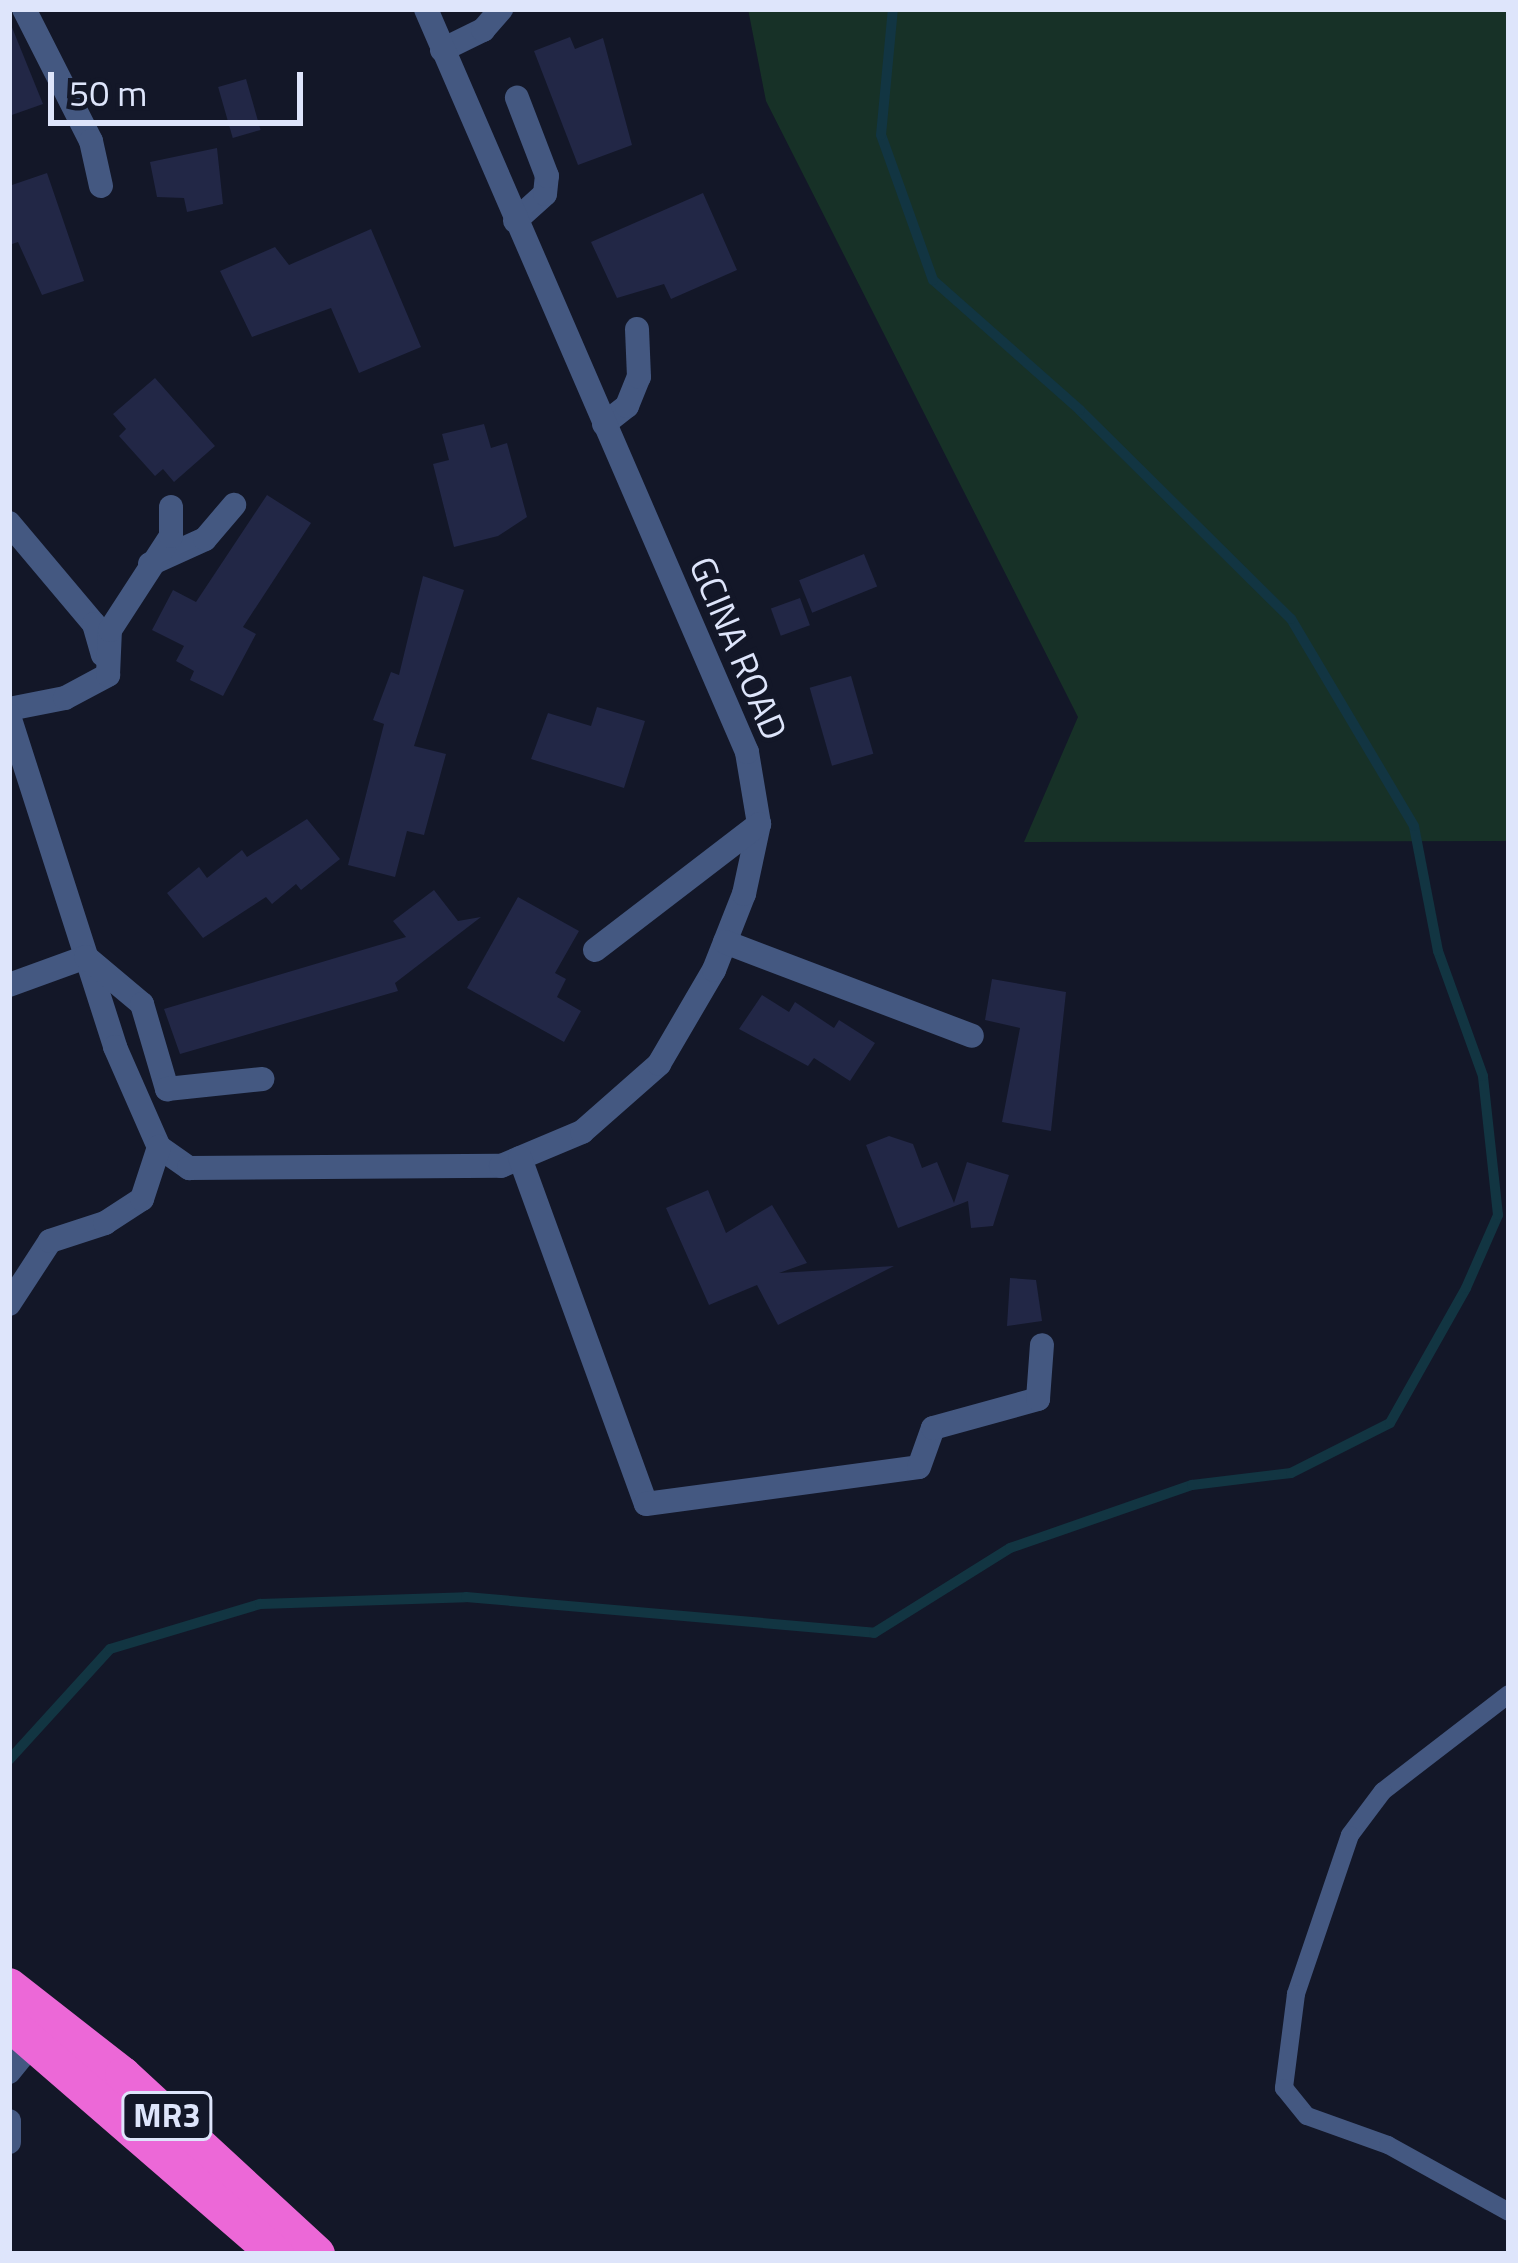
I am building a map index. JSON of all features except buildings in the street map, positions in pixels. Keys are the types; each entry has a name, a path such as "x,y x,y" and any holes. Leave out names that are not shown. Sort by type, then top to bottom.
{"highway":[{"name":"MR3","path":"9,1986 123,2075 317,2254"},
{"name":"MR3","path":"21,2032 276,2254"}],"street":[{"path":"24,9 91,141 101,186"},
{"name":"GCINA ROAD","path":"159,1147 189,1168 501,1166 582,1132 659,1064 725,942 759,824 747,752 427,9"},
{"path":"442,50 483,29 501,9"},
{"path":"515,221 545,194 547,176 517,98"},
{"path":"604,424 627,406 638,377 637,329"},
{"path":"150,564 205,539 234,505"},
{"path":"108,674 110,630 171,536 171,507"},
{"path":"9,523 94,625 108,674"},
{"path":"9,1304 50,1241 105,1223 142,1199 159,1147 86,957 9,712 65,698 108,674"},
{"path":"595,950 759,824"},
{"path":"725,942 972,1036"},
{"path":"9,985 86,957"},
{"path":"86,957 142,1004 167,1089 262,1079"},
{"path":"520,1158 646,1504 920,1467 933,1428 1038,1400 1042,1346"},
{"path":"9,2072 21,2032"},
{"path":"9,2121 9,2142"}],"lane":[{"path":"1509,1694 1383,1791 1349,1835 1296,1994 1284,2088 1307,2116 1388,2145 1509,2212"}],"green space":[{"path":"748,9 1509,9 1509,841 1024,842 1078,717 766,101"}],"waterway":[{"path":"9,1760 110,1649 260,1604 466,1597 874,1633 1010,1548 1192,1485 1291,1473 1390,1423 1466,1288 1498,1215 1483,1076 1438,951 1414,826 1291,619 1080,410 933,280 881,135 893,9"}]}
